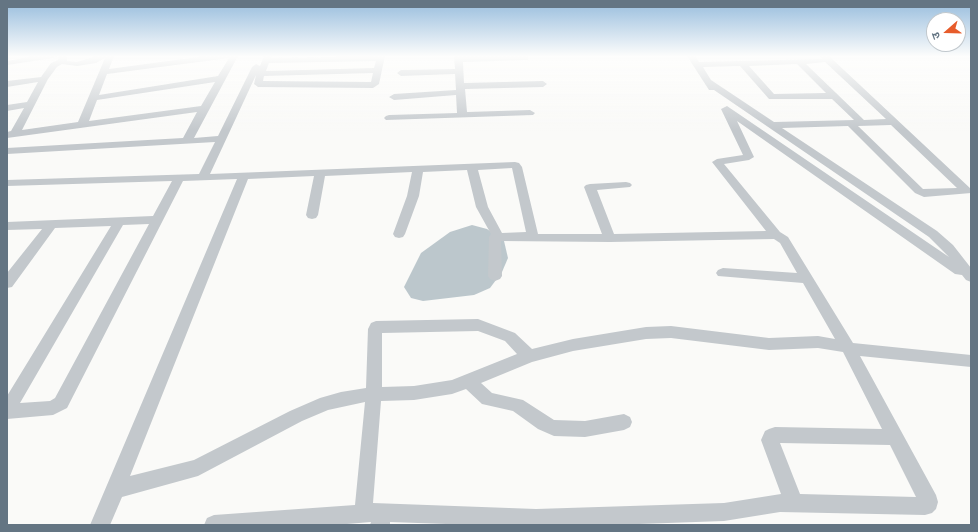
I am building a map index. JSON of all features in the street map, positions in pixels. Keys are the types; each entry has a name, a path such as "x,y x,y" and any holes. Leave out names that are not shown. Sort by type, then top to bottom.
{"street":[{"path":"7,84 30,81"},
{"path":"11,134 43,81"},
{"path":"83,124 101,81"},
{"path":"94,98 205,81"},
{"path":"187,141 204,108 221,81"},
{"path":"203,177 254,81"},
{"path":"258,81 257,83 260,84 374,85 376,81"},
{"path":"306,85 307,81"},
{"path":"459,81 462,115"},
{"path":"758,81 772,97 833,96"},
{"path":"818,81 862,123"},
{"path":"848,81 895,122 967,191 924,193 919,191 850,123"},
{"path":"225,525 375,517 537,521 724,512 780,503 927,505 929,502 928,498 848,347 784,240 776,235 717,162 749,157 726,109 708,82"},
{"path":"708,82 933,234 949,248 971,278"},
{"path":"394,97 459,89 543,84"},
{"path":"7,108 30,104"},
{"path":"11,134 204,108"},
{"path":"726,109 971,278"},
{"path":"389,118 530,113"},
{"path":"751,126 895,122"},
{"path":"7,151 222,139"},
{"path":"7,183 244,176 513,165 517,166 532,236"},
{"path":"472,167 482,207 498,236"},
{"path":"399,234 413,196 418,168"},
{"path":"312,215 320,173"},
{"path":"100,525 244,176"},
{"path":"7,411 54,408 61,403 180,177"},
{"path":"610,238 590,187 626,185"},
{"path":"7,226 157,220"},
{"path":"7,411 119,222"},
{"path":"7,283 52,224"},
{"path":"498,236 532,236 533,238 610,238 776,235"},
{"path":"495,276 495,238 498,236"},
{"path":"723,273 806,278"},
{"path":"375,517 374,329 378,326 478,326 488,328 510,337 529,356"},
{"path":"116,489 198,467 264,432 326,403 374,394 414,393 452,387 529,356 573,345 646,333 671,332 769,344 818,342 852,349 971,361"},
{"path":"469,381 485,398 517,405 544,424 554,428 585,429 624,422"},
{"path":"794,503 770,440 771,437 776,435 896,437"}],"shaded area":[{"path":"472,225 487,229 504,241 508,258 502,272 490,288 474,295 423,301 411,298 404,287 421,253 450,232"}]}
